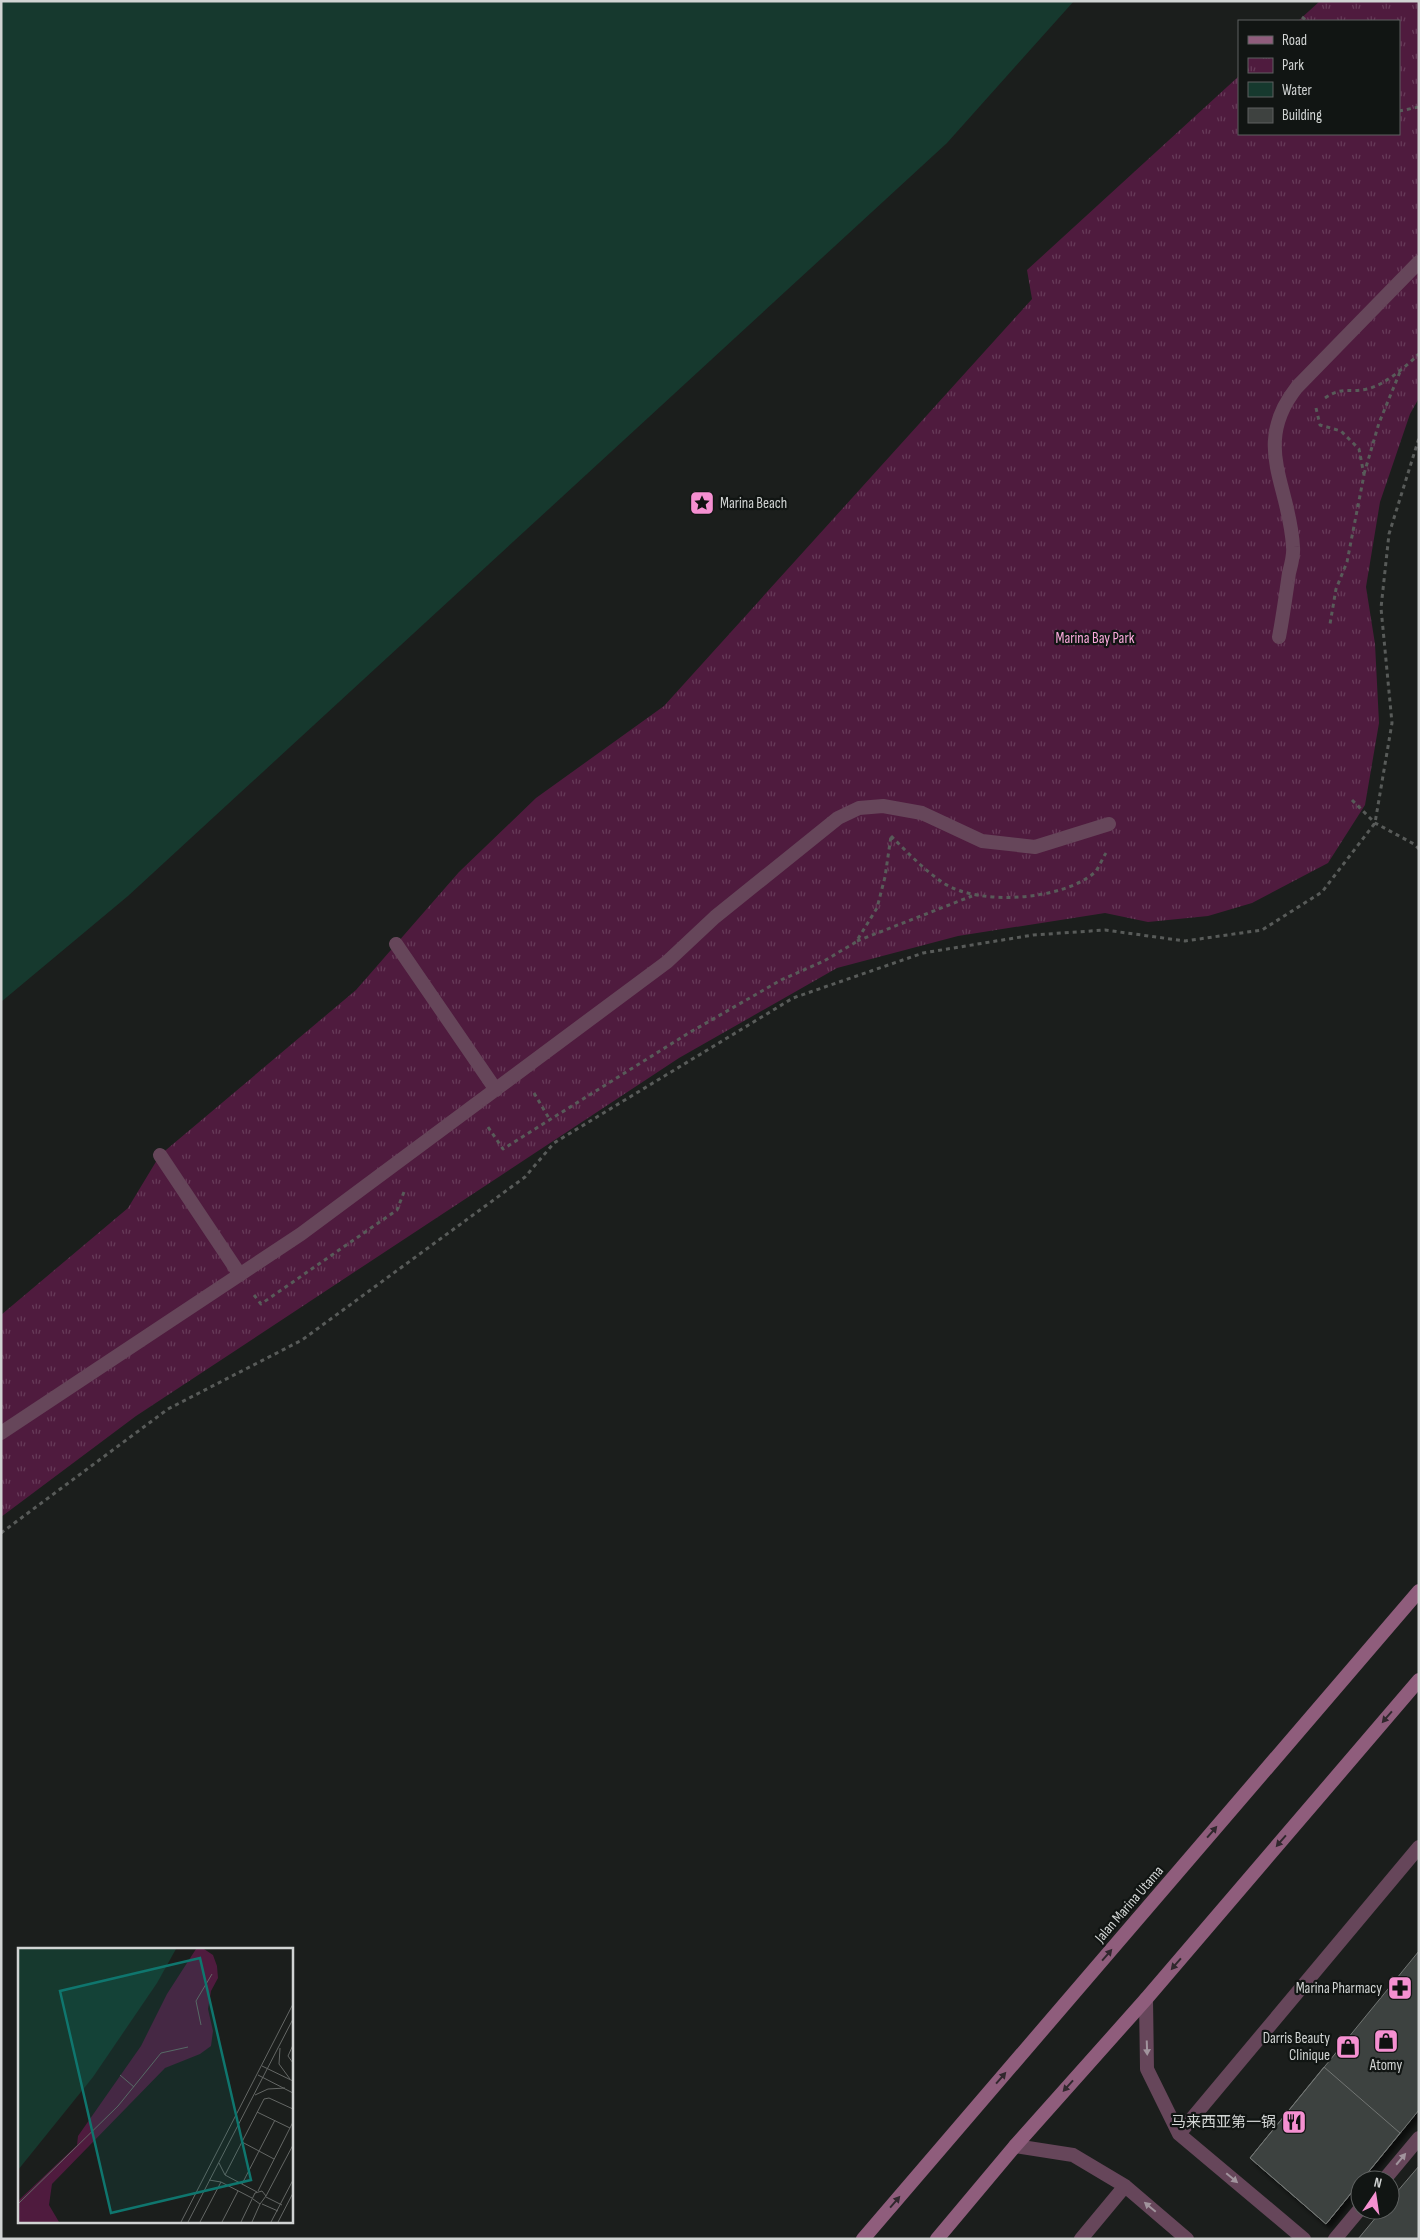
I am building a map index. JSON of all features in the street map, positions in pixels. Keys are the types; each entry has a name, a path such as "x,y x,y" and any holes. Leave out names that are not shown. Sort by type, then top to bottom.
{"main road":[{"name":"Jalan Marina Utama","path":"863,2239 1419,1591"},
{"path":"937,2239 1015,2146 1146,1999 1419,1680"}],"street":[{"path":"1279,637 1293,548 1274,453 1275,427 1288,399 1297,387 1419,262"},
{"path":"1,1433 301,1234 667,962 715,917 838,818 859,808 883,806 922,813 982,841 1035,847 1109,824"},
{"path":"396,944 496,1090"},
{"path":"160,1155 240,1275"},
{"path":"1179,2134 1417,1852"},
{"path":"1146,1999 1148,2069 1179,2134 1304,2239"},
{"path":"1392,2170 1419,2138"},
{"path":"1015,2146 1073,2155 1125,2186 1187,2239"},
{"path":"1081,2239 1125,2186"},
{"path":"1335,2239 1350,2220"}],"path":[{"path":"1302,17 1306,20"},
{"path":"1400,111 1419,107"},
{"path":"1322,400 1336,390 1368,389 1400,372 1419,354"},
{"path":"1330,624 1336,589 1347,562 1364,475 1379,423 1400,372"},
{"path":"1315,405 1320,425 1341,431 1359,449 1364,475"},
{"path":"1,1532 168,1409 302,1340 525,1177 554,1143 794,998 923,953 1032,934 1105,930 1185,941 1262,930 1322,892 1375,823 1392,723 1381,608 1389,534 1419,438"},
{"path":"1352,800 1375,823 1414,844 1419,849"},
{"path":"856,942 877,908 886,877 891,836 883,806"},
{"path":"891,836 915,860 946,884 973,896 1004,899 1041,894 1072,885 1095,872 1107,851"},
{"path":"474,1106 503,1149 696,1029 781,980 824,961 856,942 973,896"},
{"path":"521,1071 550,1120"}],"green space":[{"name":"Marina Bay Park","path":"1320,1 1419,1 1419,398 1410,414 1380,502 1366,587 1375,644 1379,723 1365,805 1328,863 1252,903 1208,916 1148,922 1105,913 958,936 837,968 679,1058 136,1416 1,1517 1,1315 128,1208 160,1155 356,990 459,872 536,798 664,706 1032,299 1027,270 1238,77 1238,135 1400,135 1400,20 1299,20"}],"water":[{"path":"1,1 1074,1 947,143 128,896 1,1002"}],"building":[{"path":"1419,1951 1419,2110 1370,2170 1350,2170 1350,2195 1326,2224 1250,2158"},
{"path":"1324,2067 1400,2133 1370,2170 1350,2170 1350,2194 1326,2224 1250,2158"},
{"path":"1419,2166 1419,2239 1358,2239 1374,2220 1400,2220 1400,2188"}],"place":[{"name":"Marina Beach","path":"702,503"},
{"name":"Marina Pharmacy","path":"1400,1988"},
{"name":"Atomy","path":"1386,2041"},
{"name":"Darris Beauty Clinique","path":"1348,2047"},
{"name":"马来西亚第一锅","path":"1294,2122"}]}
